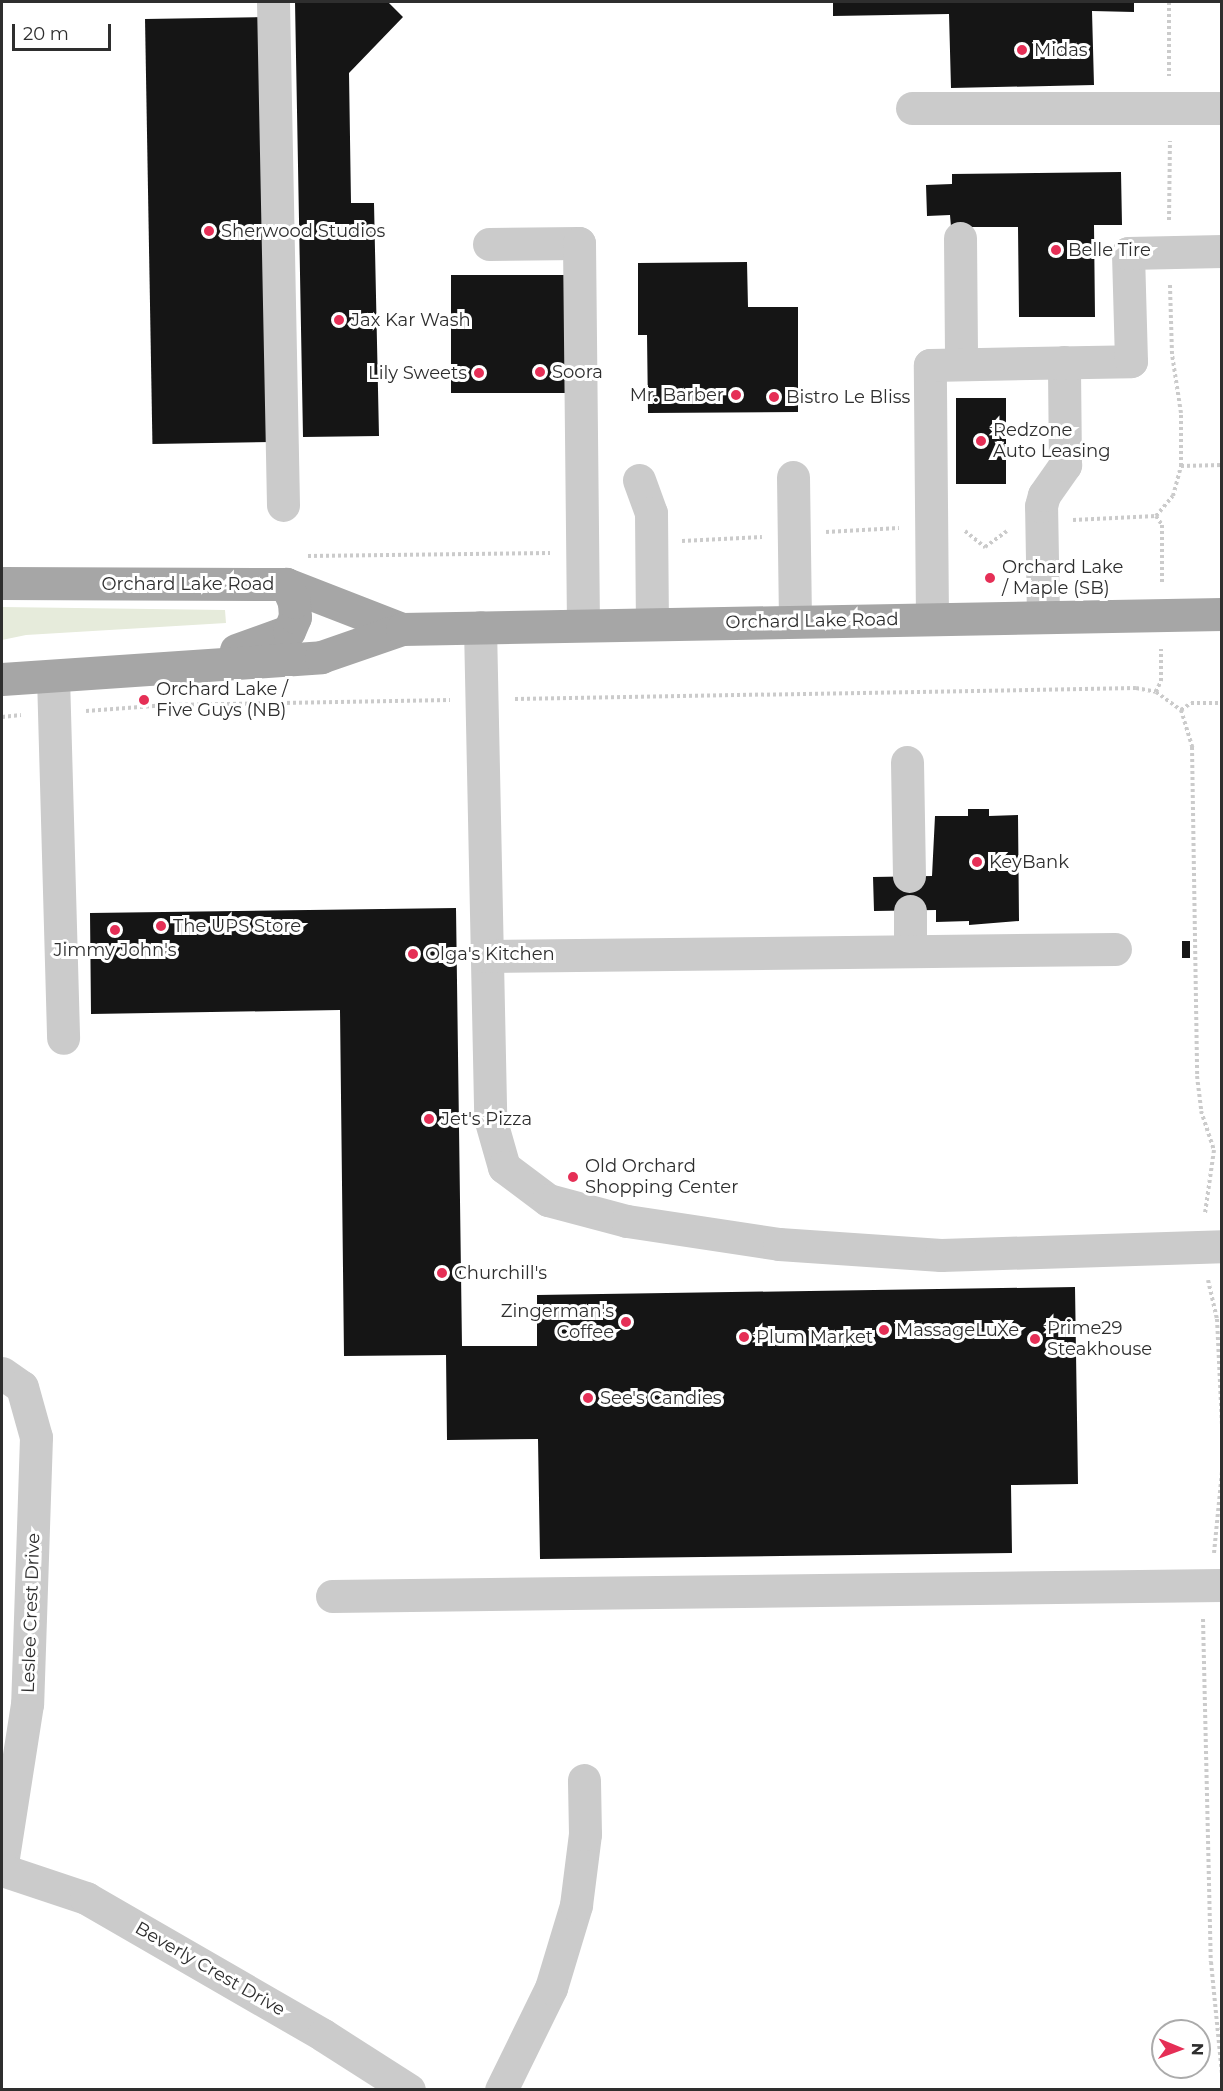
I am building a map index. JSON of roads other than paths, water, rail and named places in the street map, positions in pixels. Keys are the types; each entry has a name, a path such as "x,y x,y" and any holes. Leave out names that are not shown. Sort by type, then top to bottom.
{"main road":[{"name":"Orchard Lake Road","path":"2,583 286,584 402,629"},
{"path":"173,668 289,631 294,602 286,584"},
{"name":"Orchard Lake Road","path":"2,679 321,657 402,629 1221,614"}],"street":[{"path":"273,2 284,505"},
{"path":"912,108 1221,108"},
{"path":"960,238 961,364"},
{"path":"489,244 579,243 583,626"},
{"path":"932,619 930,365 1131,361 1128,253 1221,251"},
{"path":"1043,617 1041,506 1044,495 1065,465 1064,362"},
{"path":"793,477 795,621"},
{"path":"639,480 651,513 652,624"},
{"path":"480,627 490,1118 504,1167 548,1200 627,1221 779,1244 941,1255 1214,1246"},
{"path":"52,676 63,1038"},
{"path":"907,762 909,876"},
{"path":"910,911 910,951"},
{"path":"486,956 1115,949"},
{"name":"Leslee Crest Drive","path":"2,1373 22,1387 36,1437 27,1704 2,1863"},
{"path":"332,1596 1215,1585"},
{"path":"501,2090 551,1988 576,1905 585,1834 584,1780"},
{"name":"Beverly Crest Drive","path":"2,1870 86,1898 323,2035 409,2090"}],"place":[{"name":"Midas","path":"1022,50"},
{"name":"Sherwood Studios","path":"209,231"},
{"name":"Belle Tire","path":"1056,250"},
{"name":"Jax Kar Wash","path":"339,320"},
{"name":"Soora","path":"540,372"},
{"name":"Lily Sweets","path":"479,373"},
{"name":"Mr. Barber","path":"736,395"},
{"name":"Bistro Le Bliss","path":"774,397"},
{"name":"Redzone Auto Leasing","path":"981,441"},
{"name":"Orchard Lake / Maple (SB)","path":"990,578"},
{"name":"Orchard Lake / Five Guys (NB)","path":"144,700"},
{"name":"KeyBank","path":"977,862"},
{"name":"The UPS Store","path":"161,926"},
{"name":"Jimmy John's","path":"115,930"},
{"name":"Olga's Kitchen","path":"413,954"},
{"name":"Jet's Pizza","path":"429,1119"},
{"name":"Old Orchard Shopping Center","path":"573,1177"},
{"name":"Churchill's","path":"442,1273"},
{"name":"Zingerman's Coffee","path":"626,1322"},
{"name":"MassageLuXe","path":"884,1330"},
{"name":"Plum Market","path":"744,1337"},
{"name":"Prime29 Steakhouse","path":"1035,1339"},
{"name":"See's Candies","path":"588,1398"}]}
